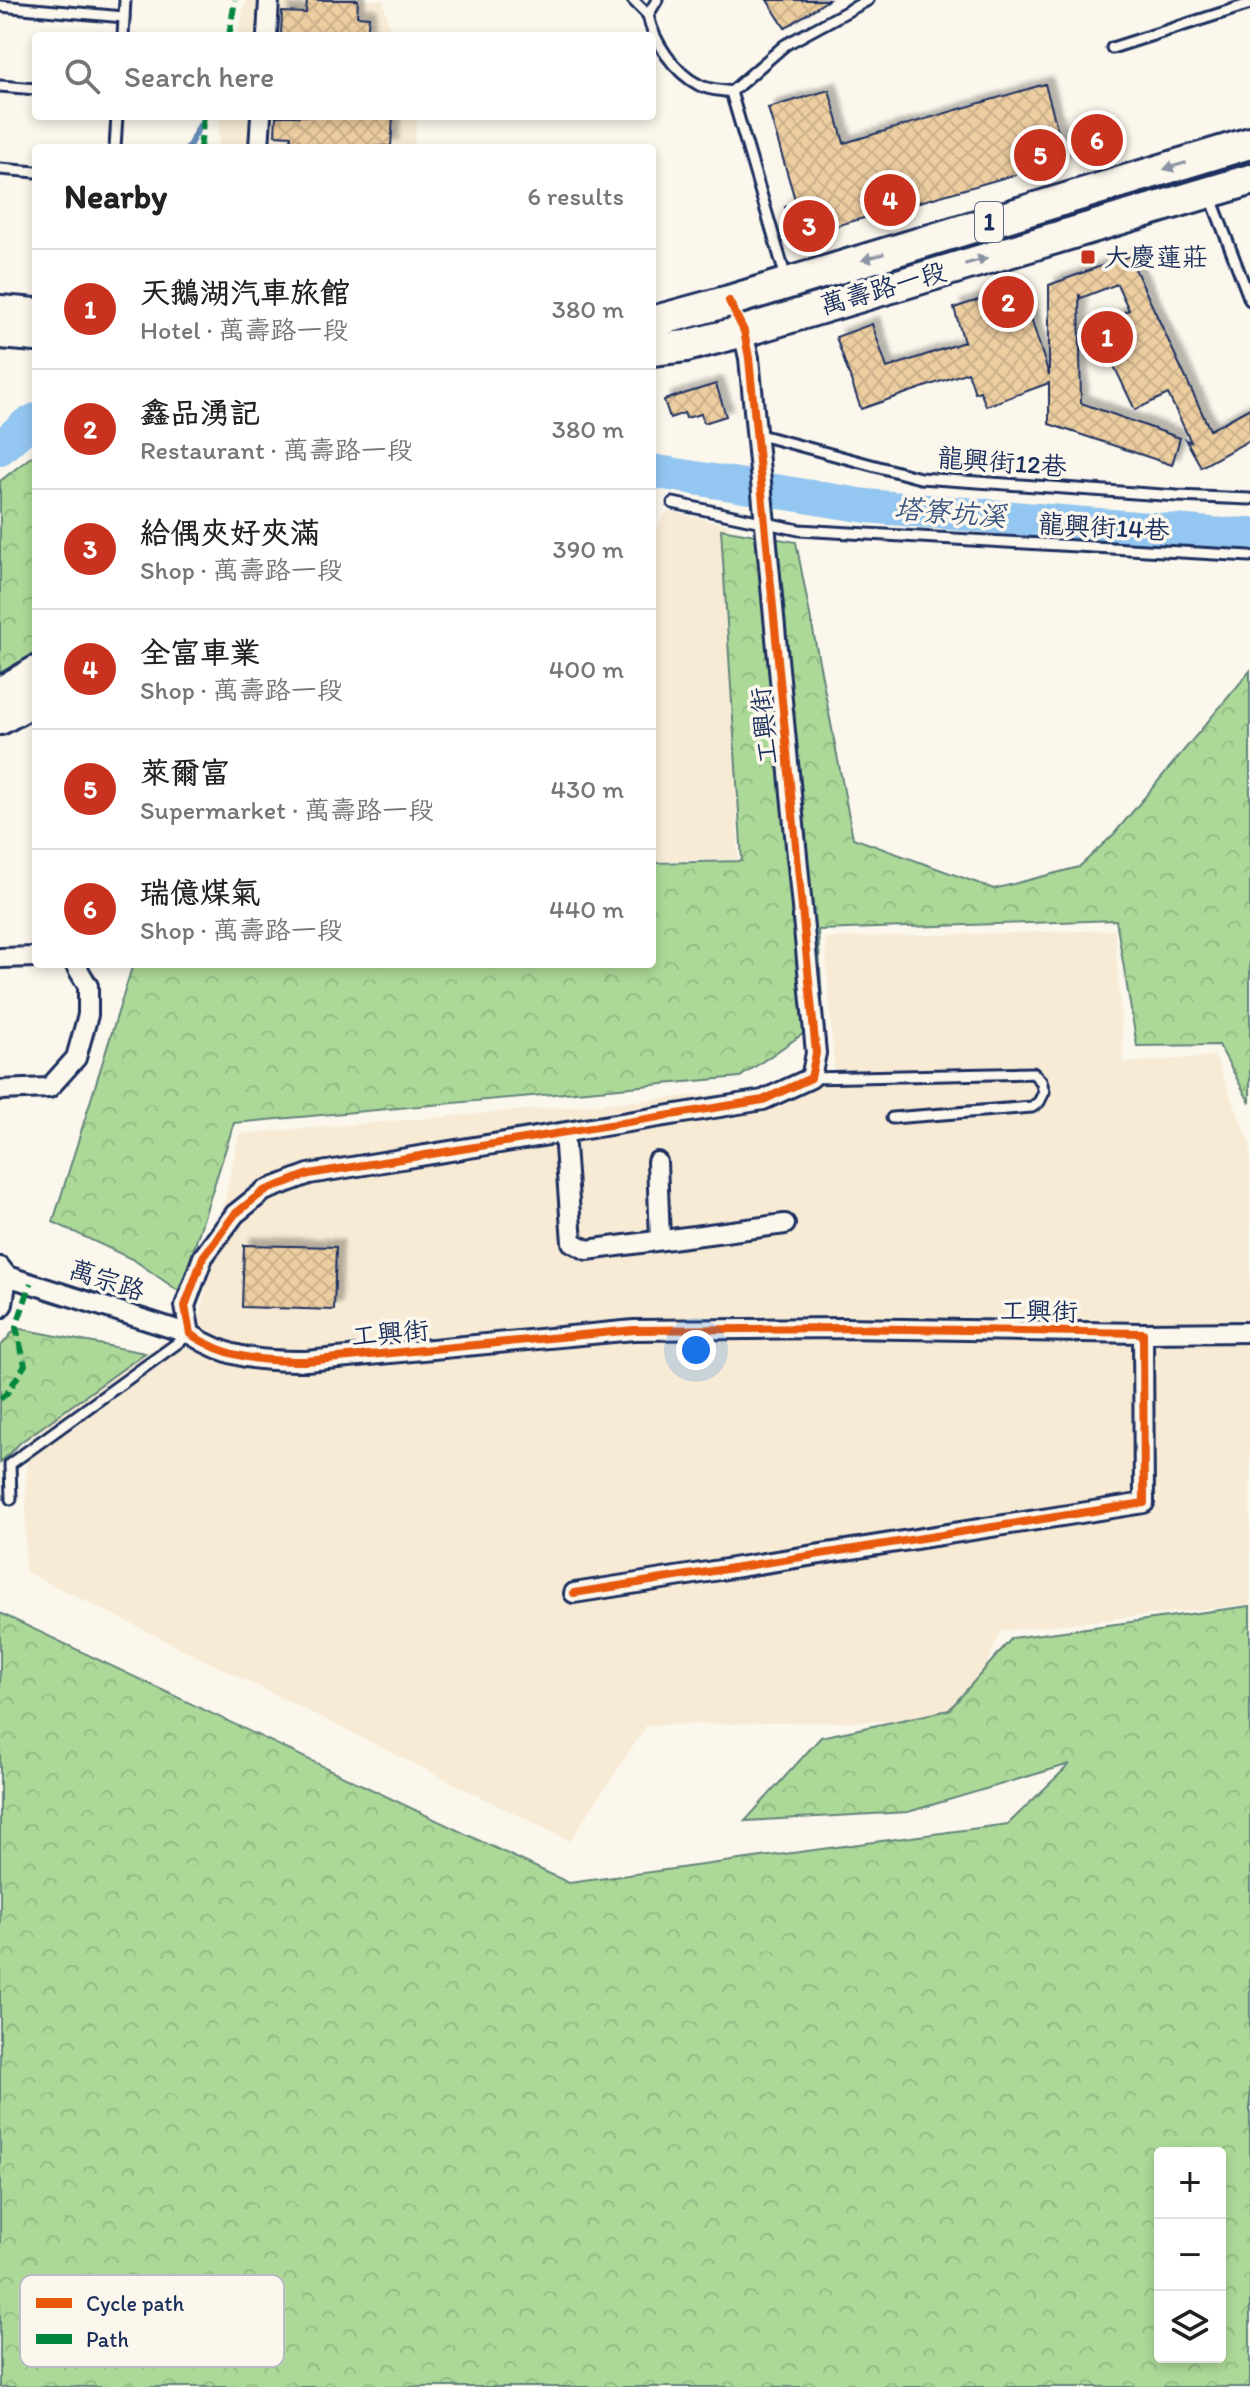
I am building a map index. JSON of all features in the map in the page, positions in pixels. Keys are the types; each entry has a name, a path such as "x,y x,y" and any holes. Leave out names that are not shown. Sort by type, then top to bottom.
{"main road":[{"name":"萬壽路一段","path":"656,350 686,346 744,331 792,298 1250,143"},
{"name":"萬壽路一段","path":"656,321 729,301 792,298 1250,180"},
{"name":"1","path":"656,333 729,301"},
{"path":"0,311 32,314"},
{"path":"0,333 32,336"},
{"name":"1","path":"656,359 686,346"},
{"path":"0,693 32,674"},
{"path":"0,719 32,701"}],"street":[{"path":"267,32 269,0"},
{"path":"259,144 261,120"},
{"path":"729,301 744,331 756,434"},
{"name":"工興街","path":"756,434 816,1053 811,1078"},
{"path":"0,958 32,957"},
{"path":"0,1090 49,1088 76,1058 88,1015 88,986 77,968"},
{"path":"190,1334 185,1306 203,1257 235,1214 264,1191 309,1174 763,1100 811,1078"},
{"path":"564,1133 572,1242 587,1250 785,1224"},
{"path":"657,1162 660,1240"},
{"path":"0,1308 3,1304 4,1271"},
{"name":"萬宗路","path":"4,1271 190,1334"},
{"name":"工興街","path":"190,1334 214,1349 260,1361 306,1361 634,1330 843,1328 1250,1332"},
{"path":"574,1593 1144,1503 1143,1333"}],"lane":[{"path":"123,32 125,0"},
{"path":"633,0 648,15 651,32"},
{"path":"648,15 657,0"},
{"path":"731,92 785,45 868,0"},
{"path":"1112,48 1250,4"},
{"path":"0,6 124,17"},
{"path":"656,39 674,66 700,86 731,92"},
{"path":"0,86 32,89"},
{"path":"731,92 792,298"},
{"path":"115,144 117,120"},
{"path":"0,169 32,172"},
{"path":"1209,192 1250,300"},
{"name":"龍興街12巷","path":"756,434 920,478 1250,499"},
{"name":"龍興街14巷","path":"673,503 799,530 1250,556"},
{"path":"811,1078 1033,1073 1041,1081 1044,1092 1032,1107 892,1118"},
{"path":"11,1499 10,1464 190,1334"}],"shaded area":[{"path":"246,0 383,0 390,32 238,32"},
{"path":"219,120 417,120 414,144 219,144"},
{"path":"667,511 729,525 738,859 656,861 656,532"},
{"path":"1115,930 1124,1063 1215,1056 1250,1144 1250,1604 1001,1631 964,1720 647,1725 570,1841 25,1571 27,1427 199,1320 239,1134 835,1084 825,938"}],"green space":[{"path":"32,456 32,654 0,673 0,481"},
{"path":"721,529 796,542 853,838 994,889 1079,867 1114,834 1250,671 1250,1103 1219,1045 1137,1046 1116,920 818,930 823,1020 740,1077 234,1123 180,1292 134,1260 53,1222 132,968 656,968 656,863 742,861"},
{"path":"16,1328 145,1353 21,1442 0,1463 0,1347"},
{"path":"1250,1606 1250,2387 0,2387 0,1613 569,1883 1008,1824 1070,1764 908,1812 745,1821 821,1737 949,1710 1012,1638"}],"building":[{"path":"307,0 358,0 357,16 369,17 367,32 281,32 282,12 306,13"},
{"path":"767,0 828,0 785,28"},
{"path":"1045,84 1066,160 794,238 785,207 796,203 768,108 829,90 844,143"},
{"path":"276,120 393,120 391,144 290,144 291,136 275,135"},
{"path":"1129,256 1210,430 1250,408 1250,440 1201,467 1186,440 1191,442 1168,394 1135,410 1095,326 1129,310 1117,284 1081,298 1079,294 1081,403 1180,438 1172,465 1049,424 1049,383 986,406 980,391 975,393 968,372 861,409 836,337 872,324 887,368 964,342 954,308 1021,286 1049,375 1049,285"},
{"path":"716,384 726,416 704,423 701,414 686,418 684,413 670,418 664,400"},
{"path":"244,1245 336,1247 334,1310 242,1307"}],"waterway":[{"path":"190,144 201,123"},
{"name":"塔寮坑溪","path":"0,448 32,422"},
{"name":"塔寮坑溪","path":"656,472 866,506 1223,535 1250,534"}],"marked path":[{"path":"230,32 235,0"},
{"path":"200,144 204,120"},
{"path":"0,1399 25,1365 16,1327 31,1283"}],"cycle path":[{"path":"574,1593 1144,1503 1143,1333 843,1328 634,1330 306,1361 232,1354 190,1334 185,1306 203,1257 235,1214 264,1191 309,1174 763,1100 811,1078 816,1053 749,358 744,331 729,301"}],"place":[{"name":"瑞億煤氣","path":"1097,140"},
{"name":"萊爾富","path":"1040,155"},
{"name":"全富車業","path":"890,200"},
{"name":"給偶夾好夾滿","path":"809,226"},
{"name":"大慶蓮莊","path":"1088,257"},
{"name":"鑫品湧記","path":"1008,302"},
{"name":"天鵝湖汽車旅館","path":"1107,337"}]}
